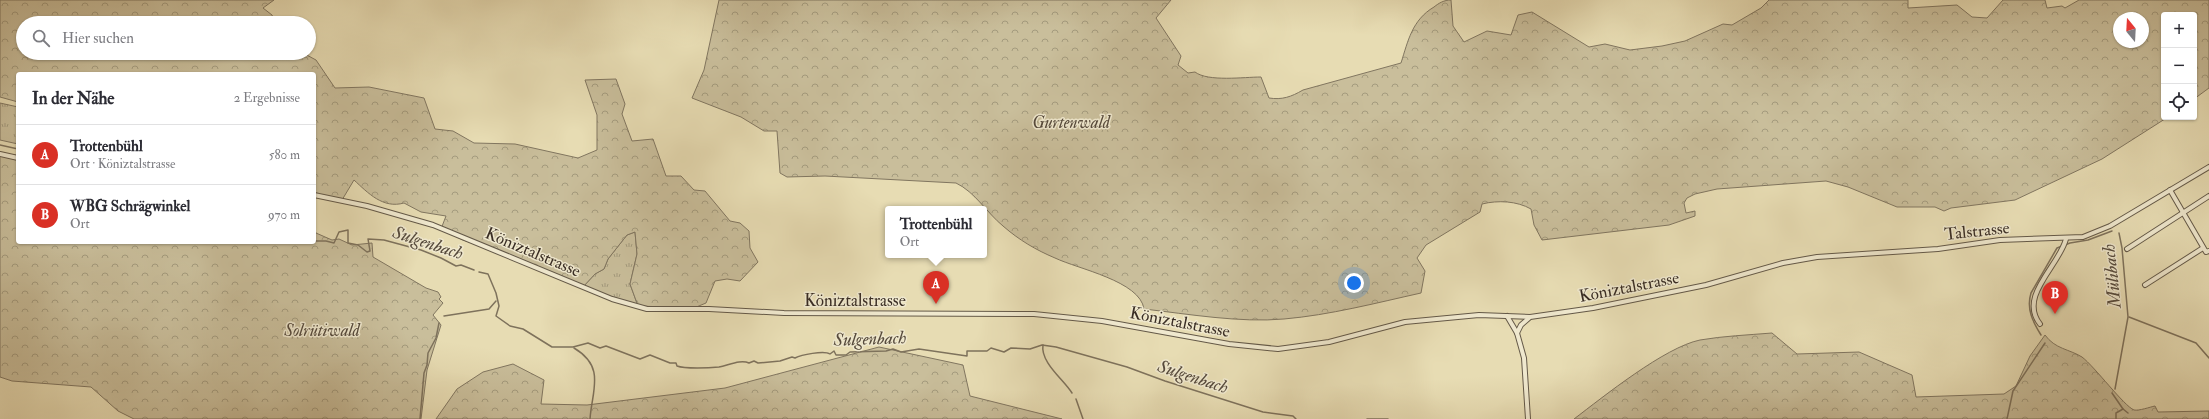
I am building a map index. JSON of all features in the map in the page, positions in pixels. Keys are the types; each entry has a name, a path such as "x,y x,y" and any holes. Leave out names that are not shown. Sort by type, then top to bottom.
{"street":[{"path":"0,154 16,158"},
{"name":"Talstrasse","path":"1732,278 1783,263 1817,257 1938,249 2000,240 2064,243 2101,231 2209,167"},
{"path":"2170,190 2203,248 2208,252 2209,257"},
{"name":"Köniztalstrasse","path":"316,195 367,206 433,225 612,299 647,308 709,309 784,313 1034,314 1102,320 1229,344 1278,349 1330,342 1405,322 1479,315 1530,317 1650,298 1732,278"},
{"path":"2126,249 2209,196"},
{"path":"2040,324 2033,314 2035,296 2064,243"},
{"path":"2145,285 2203,248"},
{"path":"1507,316 1518,333 1524,358 1528,419"},
{"path":"1518,333 1521,325 1530,317"}],"green space":[{"path":"0,0 274,0 263,8 272,16 16,16 16,60 316,60 335,88 369,87 424,98 435,129 453,131 474,143 515,144 578,158 597,150 597,115 585,80 616,79 625,104 622,114 632,141 653,139 666,176 681,176 694,190 705,191 730,221 740,223 749,231 750,248 758,262 740,281 727,279 715,281 706,303 694,308 638,306 630,284 637,254 635,232 627,235 608,259 604,269 595,274 582,288 504,253 463,240 441,229 446,216 421,212 404,203 389,204 376,199 354,180 342,200 316,195 316,72 16,72 16,101 0,97"},
{"name":"Gurtenwald","path":"719,0 1171,0 1156,18 1181,56 1178,65 1188,73 1195,72 1208,77 1261,77 1269,98 1278,99 1290,96 1303,90 1401,63 1412,32 1421,18 1438,4 1448,0 1451,0 1453,26 1464,42 1487,31 1511,35 1518,15 1532,12 1589,47 1605,44 1630,50 1662,46 1685,41 1723,24 1732,25 1761,8 1769,0 1908,0 1908,8 1957,5 1972,17 1987,18 2003,0 2045,0 2047,8 2062,6 2065,8 2079,0 2209,0 2209,88 2197,97 2197,12 2161,12 2161,120 2163,120 2102,159 2015,200 1951,208 1944,211 1935,207 1897,207 1848,187 1826,181 1717,189 1695,194 1687,198 1684,203 1686,213 1695,211 1695,216 1669,225 1542,240 1534,225 1531,209 1514,203 1488,203 1482,204 1480,212 1426,245 1417,258 1425,271 1421,293 1336,312 1284,319 1232,319 1144,309 1140,299 1132,291 1120,283 1055,258 1021,240 997,221 987,210 987,206 983,206 975,197 956,183 825,176 787,177 780,173 777,131 764,131 741,117 692,98 704,70"},
{"path":"0,103 16,107 16,144 0,140"},
{"name":"Solrütiwald","path":"0,154 16,158 16,244 316,244 316,233 332,240 339,239 352,245 372,243 373,257 426,288 438,292 441,297 439,299 443,303 433,315 441,325 427,370 421,419 134,419 118,411 91,387 12,381 0,377"},
{"path":"635,232 637,254 630,284 638,306 582,288 595,274 604,269 608,259 627,235"},
{"path":"1772,333 1797,354 1859,352 1912,375 1916,397 2004,394 2016,386 2030,356 2045,335 2053,343 2077,354 2088,362 2123,401 2134,410 2155,406 2158,412 2209,411 2209,419 1574,419 1617,386 1652,362 1686,345 1700,340"},
{"path":"879,347 963,365 970,396 1062,419 436,419 457,389 483,372 513,364 544,380 541,404 587,405 725,388"}],"waterway":[{"name":"Sulgenbach","path":"0,145 16,149"},
{"name":"Sulgenbach","path":"316,241 334,243 339,232 348,230 348,243 358,245 367,252 370,251 368,239 384,240 421,250 456,266 461,265 474,270"},
{"path":"2041,335 2031,315 2029,304 2031,293 2057,248 2070,243 2088,240 2112,231"},
{"name":"Mülibach","path":"2115,389 2128,317 2122,248 2119,233"},
{"name":"Sulgenbach","path":"479,272 488,274 496,293 499,306 496,316 510,326 523,329 552,347 573,347 588,343 600,348 606,346 640,359 650,355 670,363 676,363 677,366 697,368 719,367 742,362 749,363 754,361 758,363 780,361 812,353 830,354 834,351 836,355 846,355 850,352 886,351 893,349 901,352 919,349 967,356 967,351 987,351 991,348 1004,352 1011,348 1030,349 1042,345 1056,347 1127,367 1165,381 1263,412 1293,416 1296,419"},
{"path":"444,316 489,309 496,301"},
{"path":"2129,317 2196,343 2209,358"},
{"path":"420,419 424,373 427,365 428,353 436,338 439,323"},
{"path":"2007,419 2013,391 2045,343"},
{"path":"1043,345 1045,358 1072,393"},
{"path":"574,348 584,355 594,371 595,380 590,419"},
{"path":"2112,393 2123,409 2116,413 2116,419"},
{"path":"1076,399 1083,419"},
{"path":"2123,409 2128,413"},
{"name":"Sulgenbach","path":"1367,419 1388,419"}],"place":[{"name":"Trottenbühl","path":"936,304"},
{"name":"WBG Schrägwinkel","path":"2055,314"}]}
